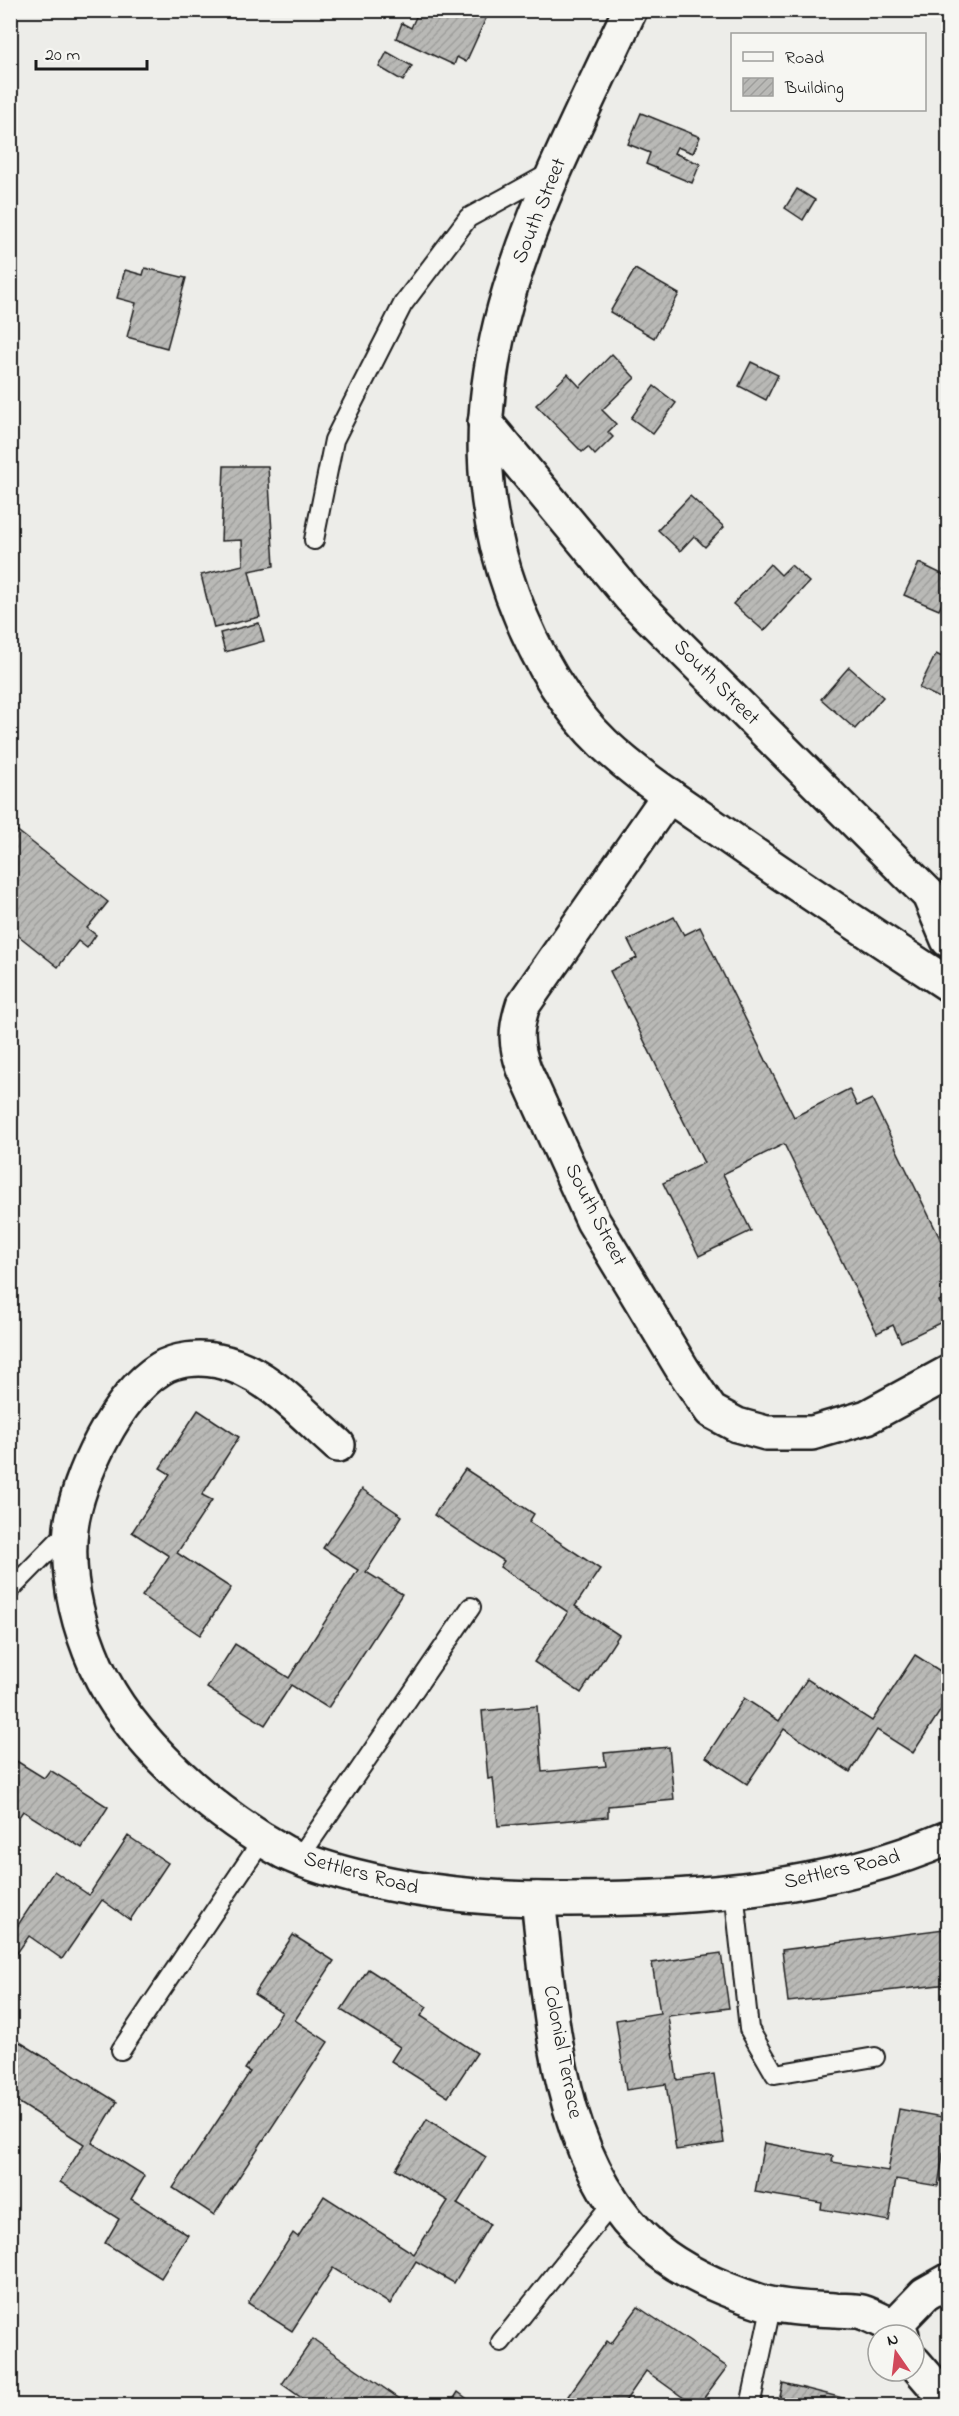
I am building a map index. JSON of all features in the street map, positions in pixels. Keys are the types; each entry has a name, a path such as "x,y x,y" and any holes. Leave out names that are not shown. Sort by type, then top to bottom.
{"street":[{"name":"South Street","path":"630,10 533,218 503,310 492,357 485,422 485,478 492,525 504,571 520,616 542,660 570,703 602,741 634,770 669,795 763,861 948,984"},
{"name":"South Street","path":"485,422 630,597 928,895 948,940"},
{"name":"South Street","path":"669,795 523,1005 517,1025 518,1052 524,1069 593,1221 683,1370 711,1411 736,1425 766,1433 812,1433 867,1417 948,1373"},
{"name":"Settlers Road","path":"338,1445 261,1378 219,1361 181,1361 163,1366 139,1384 114,1420 89,1467 78,1497 71,1527 70,1575 80,1623 97,1668 113,1696 153,1747 193,1788 238,1824 299,1858 333,1871 433,1892 508,1899 596,1899 734,1890 805,1881 875,1865 948,1838"},
{"name":"Colonial Terrace","path":"538,1899 554,2031 567,2096 588,2157 614,2201 636,2230 655,2248 688,2271 743,2295 762,2302 811,2309 861,2312 882,2323"},
{"name":"Colonial Terrace","path":"903,2323 925,2294 948,2281"},
{"path":"926,2376 933,2384 948,2393"}],"lane":[{"path":"314,540 334,440 403,304 468,218 556,170"},
{"path":"10,1590 71,1527"},
{"path":"299,1858 471,1607"},
{"path":"121,2050 263,1839"},
{"path":"734,1890 749,2029 775,2074 874,2056"},
{"path":"501,2342 614,2201"},
{"path":"750,2406 772,2303"}],"building":[{"path":"419,10 475,10 487,16 466,62 457,57 454,65 396,38 402,23 411,28"},
{"path":"387,52 412,66 403,81 379,67"},
{"path":"641,113 700,137 693,153 677,147 674,153 700,164 692,183 646,164 650,153 628,144"},
{"path":"797,189 815,200 803,220 785,208"},
{"path":"145,268 186,278 167,348 127,337 136,303 117,298 125,270 143,275"},
{"path":"635,269 679,294 654,338 610,312"},
{"path":"612,354 635,378 602,410 616,424 608,432 613,437 595,455 588,447 582,452 536,405 568,374 580,387"},
{"path":"751,362 778,375 766,400 739,386"},
{"path":"654,386 676,403 653,434 631,418"},
{"path":"224,466 268,466 274,566 249,571 260,617 214,628 201,575 243,565 242,540 221,541"},
{"path":"690,496 724,527 705,547 694,536 680,551 658,530"},
{"path":"919,563 948,577 948,590 939,610 904,595"},
{"path":"770,564 781,575 791,565 809,582 764,631 733,604"},
{"path":"259,623 264,641 225,652 220,633"},
{"path":"936,654 948,660 948,702 919,688"},
{"path":"849,667 883,697 855,729 821,699"},
{"path":"10,825 108,902 87,928 96,935 87,948 78,941 58,967 10,929"},
{"path":"674,917 684,935 700,927 794,1117 849,1089 857,1106 872,1099 948,1255 948,1297 939,1301 948,1319 901,1342 893,1325 877,1333 784,1144 723,1174 751,1231 699,1256 663,1183 704,1163 610,971 637,958 628,940"},
{"path":"198,1410 239,1437 202,1495 212,1500 177,1553 231,1588 200,1635 142,1596 169,1556 132,1532 170,1474 160,1468"},
{"path":"465,1469 534,1514 529,1522 600,1569 575,1606 619,1635 581,1693 534,1662 568,1612 500,1567 504,1561 434,1515"},
{"path":"362,1489 402,1516 366,1572 402,1594 328,1708 291,1685 265,1725 207,1688 235,1644 289,1678 358,1570 323,1548"},
{"path":"915,1655 948,1676 948,1699 913,1753 877,1730 850,1772 784,1729 747,1784 706,1757 744,1698 779,1721 807,1679 872,1721"},
{"path":"537,1706 542,1772 606,1766 604,1753 669,1747 674,1800 608,1806 608,1817 498,1826 493,1778 488,1779 482,1711"},
{"path":"10,1757 44,1778 50,1770 108,1807 82,1848 23,1811 19,1817 10,1811"},
{"path":"128,1836 168,1863 130,1920 102,1900 62,1959 29,1936 10,1963 10,1924 16,1928 54,1871 89,1895"},
{"path":"944,1929 948,1984 788,2002 782,1950"},
{"path":"293,1935 334,1961 295,2020 328,2042 214,2215 173,2188 250,2072 245,2069 282,2012 254,1994"},
{"path":"721,1953 729,2008 668,2016 677,2080 714,2074 724,2143 676,2150 666,2084 626,2090 616,2020 660,2013 652,1963"},
{"path":"368,1969 427,2007 421,2016 477,2053 448,2097 391,2061 400,2047 341,2010"},
{"path":"10,2036 117,2102 92,2143 145,2176 131,2199 188,2235 161,2278 105,2243 119,2219 60,2182 84,2144 10,2097"},
{"path":"899,2109 948,2118 948,2125 938,2186 896,2179 889,2221 821,2209 822,2203 755,2192 764,2143 833,2156 832,2162 888,2171"},
{"path":"427,2119 486,2157 457,2204 490,2224 454,2283 416,2261 390,2304 333,2268 292,2331 248,2303 293,2233 298,2237 324,2196 414,2254 448,2201 396,2169"},
{"path":"638,2307 727,2367 698,2406 646,2371 622,2406 581,2406 568,2396 607,2341 611,2344"},
{"path":"313,2339 410,2406 313,2406 282,2384"},
{"path":"783,2383 851,2400 850,2406 778,2406"},
{"path":"458,2392 477,2406 449,2406"}]}
